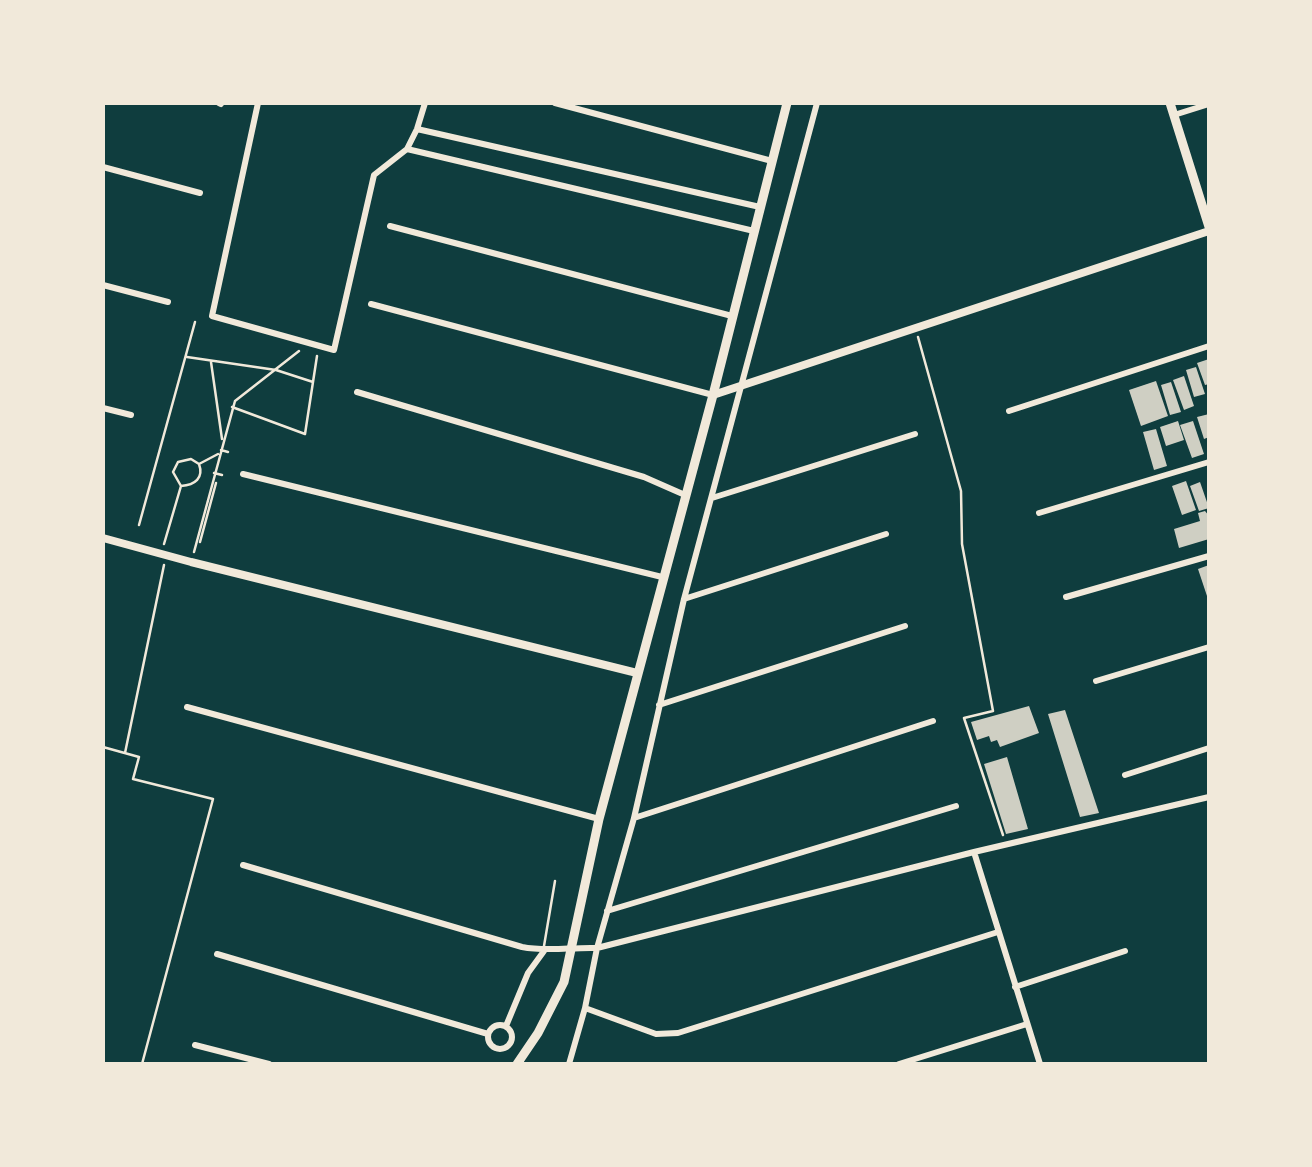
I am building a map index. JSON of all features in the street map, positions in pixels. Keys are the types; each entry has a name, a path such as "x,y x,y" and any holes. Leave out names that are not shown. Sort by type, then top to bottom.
{"main road":[{"path":"517,1064 538,1033 564,982 599,819 788,103"},
{"path":"1170,103 1209,229"}],"street":[{"path":"258,103 212,316 334,350 374,175 407,149 425,103"},
{"path":"555,103 772,161"},
{"path":"569,1064 585,1008 597,947 634,818 684,599 744,384 817,103"},
{"path":"1174,115 1209,104"},
{"path":"417,129 760,207"},
{"path":"407,149 754,231"},
{"path":"103,167 200,192"},
{"path":"390,226 732,316"},
{"path":"372,304 713,395 1209,229"},
{"path":"103,285 168,302"},
{"path":"1009,411 1209,346"},
{"path":"357,392 644,477 685,495"},
{"path":"103,408 131,415"},
{"path":"712,498 915,434"},
{"path":"1039,513 1209,461"},
{"path":"243,474 662,577"},
{"path":"684,599 886,534"},
{"path":"103,538 637,673"},
{"path":"1066,597 1209,556"},
{"path":"659,705 905,626"},
{"path":"1096,681 1209,647"},
{"path":"187,707 599,819"},
{"path":"634,818 933,721"},
{"path":"1125,775 1209,748"},
{"path":"243,865 522,947 544,951 597,947 974,852 1209,797"},
{"path":"607,911 956,806"},
{"path":"974,852 1040,1064"},
{"path":"585,1008 656,1034 678,1033 998,932"},
{"path":"506,1026 528,973 544,951"},
{"path":"1015,987 1125,951"},
{"path":"217,954 488,1034"},
{"path":"900,1064 917,1061 1027,1024"},
{"path":"495,1026 506,1026 510,1030 512,1040 505,1049 495,1048 490,1045 488,1034 495,1026"},
{"path":"195,1045 269,1064"}],"lane":[{"path":"544,951 555,881"}],"path":[{"path":"139,525 195,322"},
{"path":"916,327 961,491 962,544 993,711 964,718 1006,845"},
{"path":"200,542 220,452 235,401 309,343"},
{"path":"232,407 305,434 318,346"},
{"path":"187,357 276,370 313,382"},
{"path":"211,361 223,442"},
{"path":"199,464 220,452 228,452"},
{"path":"125,753 164,555 181,486 173,472 178,462 184,459 191,459 199,464"},
{"path":"181,486 196,482 200,477 199,464"},
{"path":"215,473 222,475"},
{"path":"191,562 216,483"},
{"path":"103,747 139,757 133,779 213,799 142,1064"}],"building":[{"path":"1209,359 1209,384 1205,385 1197,363"},
{"path":"1196,367 1205,394 1194,397 1186,370"},
{"path":"1184,376 1194,406 1184,410 1173,380"},
{"path":"1156,381 1168,416 1141,426 1129,390"},
{"path":"1171,382 1181,412 1170,415 1161,385"},
{"path":"1209,414 1209,437 1204,439 1197,417"},
{"path":"1178,421 1184,440 1166,446 1160,427"},
{"path":"1193,421 1204,454 1192,458 1180,425"},
{"path":"1156,429 1167,466 1154,470 1143,432"},
{"path":"1186,481 1196,510 1182,515 1172,486"},
{"path":"1200,482 1209,508 1199,511 1190,486"},
{"path":"1205,511 1209,516 1209,539 1179,548 1174,529 1200,521 1198,513"},
{"path":"1209,565 1209,598 1208,599 1198,569"},
{"path":"1029,706 1039,733 1000,747 997,740 991,742 989,736 977,740 971,722"},
{"path":"1065,710 1099,813 1080,817 1048,714"},
{"path":"1007,757 1028,829 1006,834 984,764"}]}
